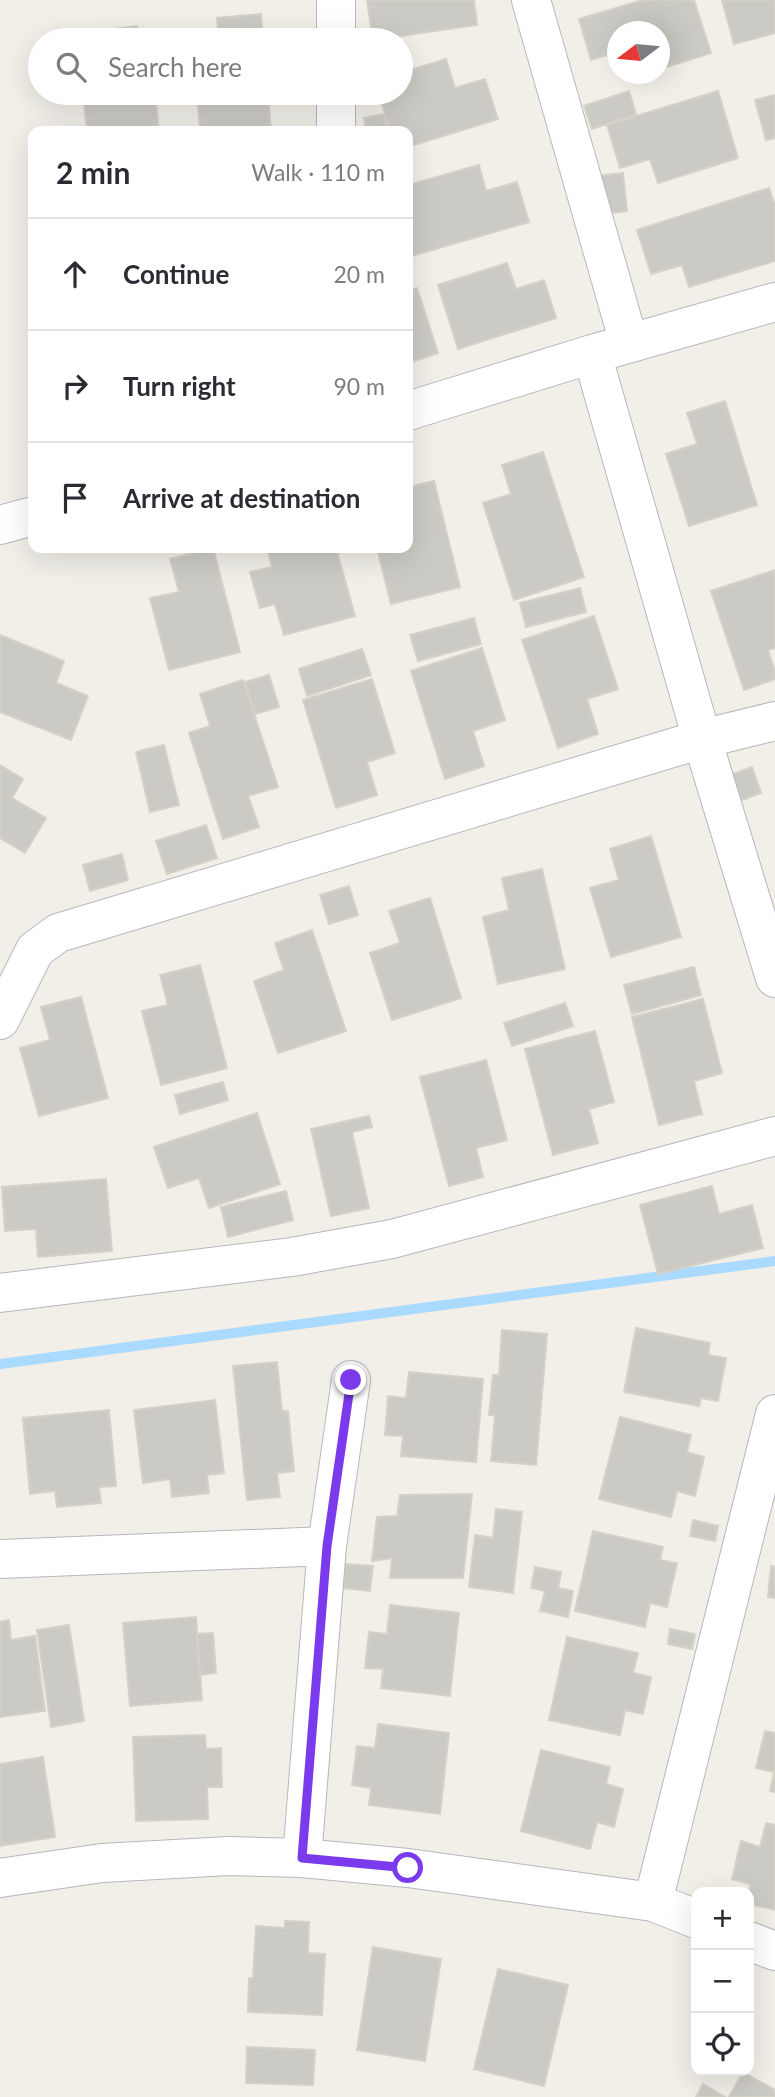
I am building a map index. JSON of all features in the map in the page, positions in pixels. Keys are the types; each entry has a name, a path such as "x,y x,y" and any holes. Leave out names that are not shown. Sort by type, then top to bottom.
{"street":[{"path":"336,0 336,28"},
{"path":"531,0 629,343"},
{"path":"336,105 336,126"},
{"path":"413,409 629,343 775,302"},
{"path":"592,354 702,739 775,978"},
{"path":"0,525 28,517"},
{"path":"0,1020 36,950 58,933 702,739 775,721"},
{"path":"0,1293 292,1257 392,1239 775,1136"},
{"path":"302,1858 327,1546 351,1380"},
{"path":"653,1902 775,1414"},
{"path":"0,1559 327,1546"},
{"path":"0,1878 102,1863 229,1856 302,1858 408,1868 653,1902 691,1917"},
{"path":"754,1943 775,1951"}],"building":[{"path":"367,0 474,0 477,25 413,34 413,28 371,28"},
{"path":"643,0 694,0 711,53 670,66 670,21 607,21 607,55 591,60 579,19"},
{"path":"722,0 775,0 775,33 734,44"},
{"path":"261,14 262,28 218,28 217,18"},
{"path":"446,59 455,88 485,79 498,119 413,145 413,126 389,126 382,105 413,105 413,69"},
{"path":"629,91 636,114 592,129 584,106"},
{"path":"718,91 738,158 658,183 650,159 620,168 607,125"},
{"path":"775,95 775,138 766,140 755,100"},
{"path":"84,105 156,105 158,126 86,126"},
{"path":"198,105 269,105 271,126 200,126"},
{"path":"384,114 387,126 365,126 364,118"},
{"path":"479,165 486,191 517,182 529,222 413,256 413,184"},
{"path":"623,173 627,211 601,214 597,176"},
{"path":"769,188 775,206 775,261 689,287 682,265 651,274 637,230"},
{"path":"507,263 516,289 544,280 556,318 458,349 438,285"},
{"path":"417,288 438,353 413,361 413,289"},
{"path":"725,401 757,505 689,526 666,454 697,444 687,413"},
{"path":"543,452 584,577 514,600 483,503 511,494 502,465"},
{"path":"434,481 460,587 391,604 378,553 413,553 413,486"},
{"path":"193,553 214,553 240,652 169,670 150,598 179,592 170,559"},
{"path":"268,553 337,553 355,616 284,635 275,604 260,608 250,572 272,567"},
{"path":"775,570 775,648 768,650 775,679 744,690 711,591"},
{"path":"580,588 586,612 526,627 520,603"},
{"path":"594,616 618,689 587,699 598,734 558,748 522,640"},
{"path":"474,618 481,644 418,661 410,635"},
{"path":"0,635 64,661 56,683 88,696 71,740 0,712"},
{"path":"482,648 505,720 473,731 484,766 445,779 411,671"},
{"path":"362,649 371,675 307,696 299,669"},
{"path":"269,675 279,707 255,714 245,682"},
{"path":"372,679 395,753 367,762 377,795 336,808 303,700"},
{"path":"243,680 278,787 248,796 259,827 223,839 189,733 210,726 200,694"},
{"path":"164,745 179,805 150,812 136,752"},
{"path":"0,765 23,779 12,798 46,818 25,853 0,838"},
{"path":"752,767 761,793 737,802 727,776"},
{"path":"206,825 217,858 167,874 156,841"},
{"path":"651,836 681,937 611,957 590,888 619,880 610,849"},
{"path":"122,854 128,880 90,891 83,865"},
{"path":"542,869 565,969 498,984 483,917 509,910 502,878"},
{"path":"349,886 358,915 329,924 320,895"},
{"path":"430,898 461,998 392,1020 370,953 400,943 389,911"},
{"path":"312,930 346,1031 278,1053 254,981 284,970 275,943"},
{"path":"200,965 227,1068 161,1085 142,1011 168,1005 160,975"},
{"path":"694,967 701,995 632,1014 624,985"},
{"path":"81,997 108,1098 39,1116 20,1048 50,1040 41,1007"},
{"path":"703,999 722,1073 694,1081 702,1114 659,1125 632,1017"},
{"path":"565,1003 573,1026 512,1046 504,1023"},
{"path":"595,1031 614,1102 589,1109 598,1143 553,1155 525,1049"},
{"path":"486,1060 507,1140 476,1148 483,1177 449,1186 420,1077"},
{"path":"223,1082 228,1100 180,1114 175,1095"},
{"path":"257,1113 280,1184 209,1208 199,1178 168,1188 154,1147"},
{"path":"369,1116 372,1127 352,1132 369,1208 331,1216 311,1129"},
{"path":"106,1179 112,1251 38,1257 36,1229 5,1231 2,1187"},
{"path":"712,1186 719,1214 752,1205 763,1248 658,1274 640,1205"},
{"path":"286,1191 293,1220 228,1237 221,1207"},
{"path":"636,1328 710,1343 708,1355 726,1358 718,1401 701,1398 699,1406 624,1392"},
{"path":"502,1330 547,1334 536,1465 491,1461 495,1415 489,1415 493,1375 499,1375"},
{"path":"277,1362 282,1411 288,1411 294,1471 277,1473 280,1497 247,1500 233,1366"},
{"path":"409,1372 483,1379 476,1462 401,1456 403,1436 385,1435 388,1396 406,1398"},
{"path":"215,1400 224,1473 207,1475 209,1493 172,1497 170,1479 143,1483 134,1410"},
{"path":"109,1410 116,1486 99,1487 101,1503 57,1507 55,1491 30,1494 23,1418"},
{"path":"620,1417 691,1435 687,1452 704,1457 695,1496 677,1491 671,1517 599,1499"},
{"path":"472,1494 463,1578 390,1578 392,1558 372,1561 377,1517 397,1516 400,1495"},
{"path":"496,1509 522,1512 513,1593 469,1587 475,1535 493,1538"},
{"path":"693,1520 718,1526 715,1541 690,1536"},
{"path":"593,1531 663,1547 660,1560 677,1563 667,1607 650,1603 645,1627 575,1611"},
{"path":"345,1564 373,1566 370,1591 343,1588"},
{"path":"771,1566 775,1567 775,1598 768,1597"},
{"path":"535,1567 561,1572 558,1588 573,1591 568,1617 540,1611 545,1591 531,1588"},
{"path":"390,1605 459,1613 450,1696 381,1688 383,1669 365,1668 369,1632 387,1634"},
{"path":"196,1617 202,1700 130,1706 123,1623"},
{"path":"9,1620 11,1640 35,1636 45,1711 0,1717 0,1622"},
{"path":"69,1625 84,1721 51,1727 37,1630"},
{"path":"670,1629 695,1634 692,1649 668,1644"},
{"path":"213,1633 216,1673 200,1675 197,1634"},
{"path":"567,1637 638,1653 633,1673 651,1677 643,1714 625,1710 620,1735 549,1720"},
{"path":"378,1724 449,1733 440,1814 369,1805 371,1788 352,1785 357,1746 375,1748"},
{"path":"765,1731 775,1733 775,1792 770,1791 774,1772 756,1768"},
{"path":"205,1735 206,1749 221,1748 222,1787 207,1787 208,1819 136,1821 133,1737"},
{"path":"541,1750 610,1767 606,1784 623,1789 614,1827 597,1822 590,1849 521,1831"},
{"path":"43,1757 55,1837 0,1846 0,1764"},
{"path":"766,1823 775,1825 775,1910 754,1905 754,1887 732,1879 741,1841 760,1847"},
{"path":"285,1921 309,1922 308,1953 325,1954 322,2015 248,2012 249,1978 253,1978 256,1926 285,1928"},
{"path":"373,1947 441,1959 425,2061 357,2050"},
{"path":"498,1969 568,1985 544,2086 474,2069"},
{"path":"247,2047 315,2050 313,2085 246,2083"},
{"path":"741,2076 750,2076 775,2090 775,2097 729,2097"},
{"path":"703,2084 725,2097 696,2097"}],"waterway":[{"path":"0,1364 775,1261"}],"route":[{"path":"351,1380 327,1546 302,1858 408,1868"}]}
